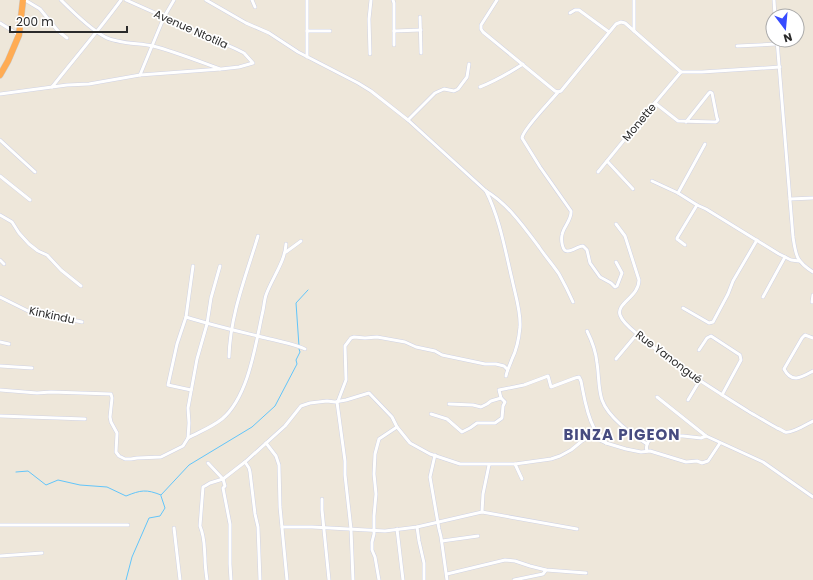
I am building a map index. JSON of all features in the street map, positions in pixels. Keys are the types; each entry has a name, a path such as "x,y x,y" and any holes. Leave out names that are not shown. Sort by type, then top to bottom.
{"highway":[{"path":"0,75 2,65 14,48 19,36 24,0"}],"street":[{"path":"24,0 40,9 58,31 67,38"},
{"path":"61,0 76,16 97,32 111,40 152,46 184,55 221,69"},
{"path":"52,87 121,0"},
{"name":"Avenue Ntotila","path":"126,0 240,51 244,53 253,63 240,67 221,69"},
{"path":"140,75 164,17 174,0"},
{"path":"206,0 246,23 269,33 298,52 358,83 371,91 408,120 486,191 500,201 528,231 556,270 573,302"},
{"path":"252,0 255,7"},
{"path":"307,0 307,56"},
{"path":"370,54 369,19 371,0"},
{"path":"393,0 394,46"},
{"path":"497,0 482,22 481,29 558,92"},
{"path":"634,0 634,31"},
{"path":"570,13 575,10 579,10 608,32"},
{"path":"420,17 422,53"},
{"path":"616,262 622,273 617,286 615,287 600,277 590,263 587,250 583,246 568,252 564,249 562,234 571,216 571,211 540,167 522,138 523,133 558,92 561,91 608,32 616,24 621,22 625,23 681,72 780,67"},
{"path":"0,23 19,36"},
{"path":"394,31 421,30"},
{"path":"308,31 330,31"},
{"path":"737,46 765,43"},
{"path":"778,48 793,237 799,261 813,272"},
{"path":"408,120 435,93 444,89 454,91 458,88 467,77 469,64"},
{"path":"480,87 491,83 522,64"},
{"path":"0,94 89,84 140,75 221,69"},
{"name":"Monette","path":"598,172 681,72"},
{"path":"655,103 678,121 686,122 714,122 718,120 712,93 709,93 686,122"},
{"path":"0,140 35,172"},
{"path":"678,194 705,144"},
{"path":"607,161 633,189"},
{"path":"0,176 30,200"},
{"path":"652,181 706,209 785,258 799,261"},
{"path":"486,191 501,232 520,313 520,328 517,348 507,369 506,376"},
{"path":"790,199 813,198"},
{"path":"685,245 677,238 697,205"},
{"path":"0,215 12,222 29,244 38,251 47,254 61,270 81,286"},
{"name":"Rue Yanongué","path":"616,224 625,236 639,280 638,287 634,294 620,307 619,312 622,320 636,334 662,355 766,422 785,432 793,431 813,421"},
{"path":"229,357 233,318 258,236"},
{"path":"683,308 709,323 713,322 728,294 733,281 757,240"},
{"path":"286,252 301,241"},
{"path":"188,438 222,419 233,408 241,393 258,336 266,294 286,252 286,244"},
{"path":"763,297 785,258"},
{"path":"0,260 4,264"},
{"path":"191,390 168,385 177,344 186,317 193,266"},
{"path":"0,390 31,393 51,392 111,394 110,417 117,433 116,452 119,456 125,459 161,457 183,446 188,438 188,408 191,390 207,324 211,298 220,266"},
{"path":"812,302 813,295"},
{"name":"Kinkindu","path":"0,297 28,310 82,322"},
{"path":"186,317 207,324 305,349"},
{"path":"587,331 593,344 596,357 599,388 603,402 623,428 647,444"},
{"path":"616,359 636,334"},
{"path":"813,338 805,335 802,338 784,369 787,374 795,378 800,378 813,371"},
{"path":"699,350 707,338 711,336 740,355 741,360 722,395"},
{"path":"353,580 351,529 345,475 345,461 337,401 346,380 345,346 351,338 354,337 377,337 406,342 416,347 435,351 442,355 485,364 496,364 504,366 507,369"},
{"path":"0,342 9,344"},
{"path":"0,366 32,368"},
{"path":"431,414 447,419 462,432 476,423 495,423 502,418 503,406 505,402 501,398 499,390 524,385 548,376 551,387 579,377 593,425 606,443"},
{"path":"688,400 700,380"},
{"path":"207,580 205,542 200,526 203,489 205,486 223,479 245,462 285,426 301,406 310,403 337,401 354,398 369,393 392,417 397,427 410,443 430,454 460,464 515,464 551,459 571,450 582,440 590,437 617,447 641,452 655,452 686,462 697,461 704,463 708,461 720,443"},
{"path":"449,404 474,405 481,407 491,401 501,398"},
{"path":"657,398 706,436 763,462 813,497"},
{"path":"0,416 85,419"},
{"path":"379,580 375,557 372,550 376,494 374,474 375,454 380,439 397,427"},
{"path":"647,451 647,444 652,437 683,436 701,438 706,436"},
{"path":"266,443 276,456 279,465 282,527 288,580"},
{"path":"435,455 430,477 442,541 447,580"},
{"path":"208,462 223,479 225,486 223,488 230,524 230,580"},
{"path":"245,462 250,472 258,527 260,580"},
{"path":"515,464 522,479"},
{"path":"482,512 488,465"},
{"path":"322,499 329,580"},
{"path":"282,527 324,527 386,531 438,523 482,512 577,529"},
{"path":"0,525 128,525"},
{"path":"417,527 418,540 424,563 424,580"},
{"path":"174,528 180,580"},
{"path":"397,529 403,580"},
{"path":"442,541 478,536"},
{"path":"0,556 42,553"},
{"path":"447,574 510,560 515,560 546,570 586,573"},
{"path":"514,580 543,574 546,570"}],"waterway":[{"path":"299,346 296,303 308,290"},
{"path":"161,495 189,465 252,427 275,406 297,364 296,360 300,352 299,349"},
{"path":"16,472 28,471 46,485 58,480 80,485 107,487 126,496 144,491 161,495"},
{"path":"126,580 132,557 149,518 160,516 165,508 161,496"}],"district":[{"name":"BINZA PIGEON","path":"622,434"}]}
